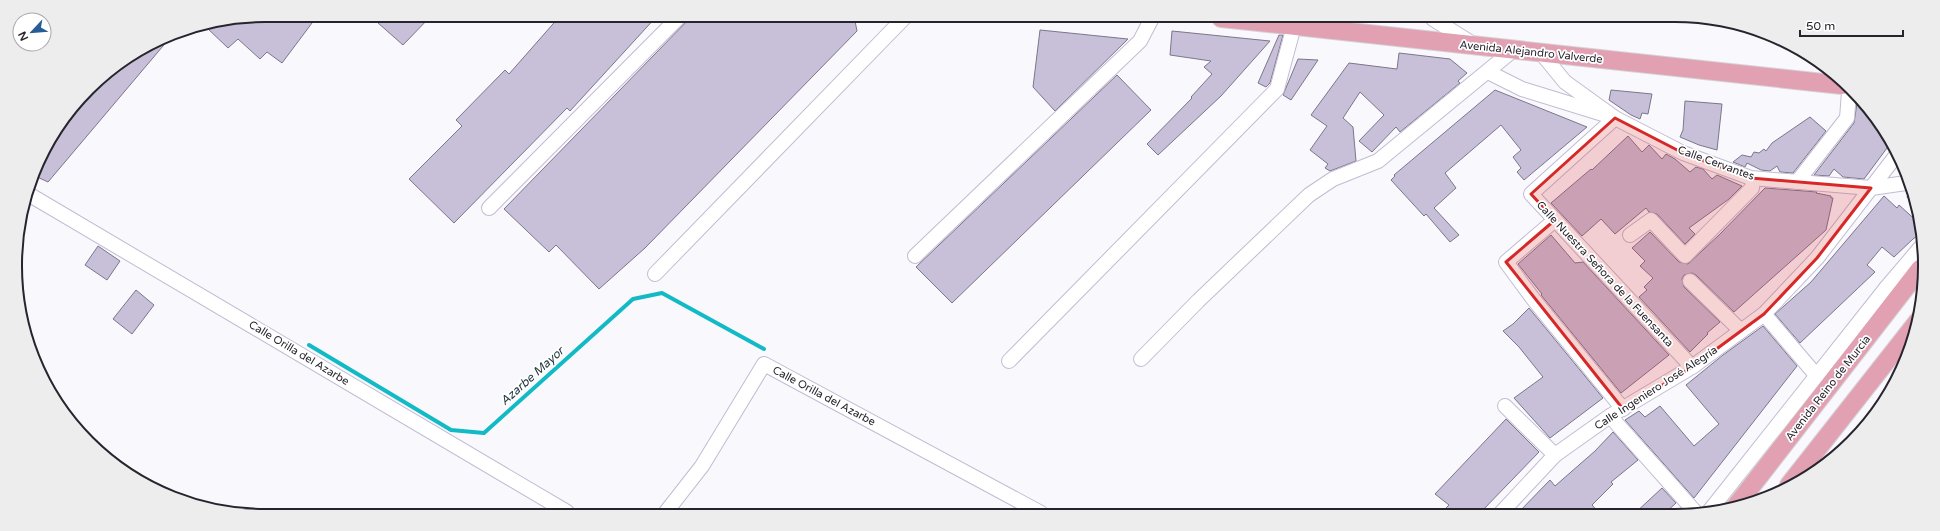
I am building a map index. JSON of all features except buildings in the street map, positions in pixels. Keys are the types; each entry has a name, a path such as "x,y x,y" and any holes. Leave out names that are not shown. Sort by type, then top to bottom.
{"main road":[{"name":"Avenida Alejandro Valverde","path":"1257,22 1512,51 1835,83"},
{"name":"Avenida Reino de Murcia","path":"1741,500 1918,273"},
{"path":"1796,476 1909,333"}],"street":[{"path":"489,208 674,22"},
{"path":"655,274 898,22"},
{"path":"915,256 1140,41 1150,22"},
{"path":"1438,22 1476,46"},
{"path":"1009,361 1277,90 1294,26"},
{"path":"1141,359 1198,301 1308,195 1333,179 1378,161 1512,51"},
{"name":"Calle Cervantes","path":"1542,54 1565,82 1615,118 1683,153 1754,179 1797,182 1899,184"},
{"name":"Calle Cervantes","path":"1488,72 1522,89 1615,118"},
{"path":"1797,182 1847,118 1849,95"},
{"name":"Calle Nuestra Señora de la Fuensanta","path":"1615,118 1531,194 1692,367"},
{"name":"Calle Ingeniero José Alegría","path":"1505,509 1555,455 1610,416 1692,367 1764,314 1817,258 1894,160"},
{"path":"1875,183 1899,173"},
{"path":"1630,236 1652,220 1685,256 1752,188 1754,179"},
{"name":"Calle Orilla del Azarbe","path":"32,196 563,509"},
{"path":"1555,220 1506,262 1534,300 1624,409"},
{"path":"1714,506 1854,327 1917,251"},
{"path":"1690,281 1741,331"},
{"path":"1854,327 1886,314 1886,288"},
{"path":"1764,314 1816,375"},
{"name":"Calle Orilla del Azarbe","path":"668,509 702,466 764,364 1034,509"},
{"path":"1505,406 1555,455"},
{"path":"1610,416 1692,508"}],"highlighted area":[{"path":"1615,118 1683,153 1751,178 1871,188 1817,258 1764,314 1692,367 1623,409 1506,262 1555,220 1531,194"}],"waterway":[{"name":"Azarbe Mayor","path":"309,345 451,430 484,433 633,299 662,293 764,349"}]}
